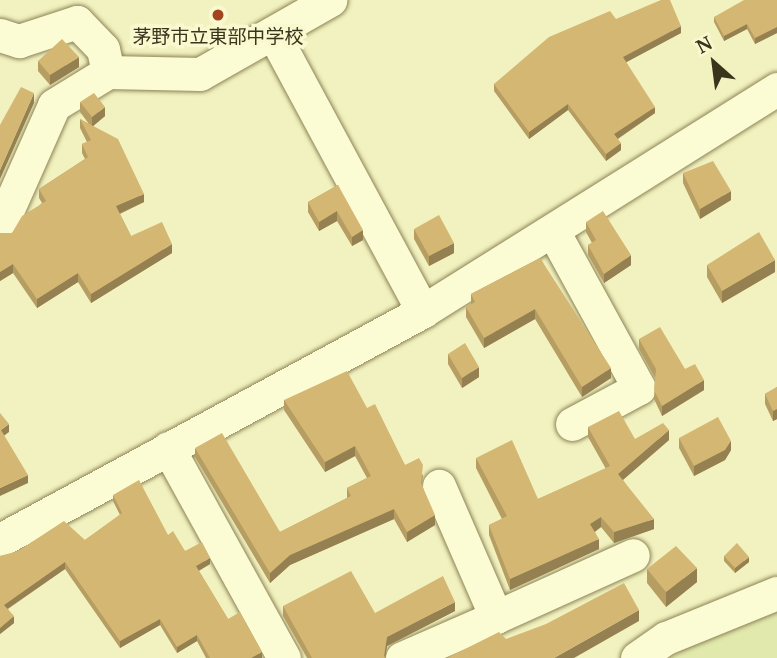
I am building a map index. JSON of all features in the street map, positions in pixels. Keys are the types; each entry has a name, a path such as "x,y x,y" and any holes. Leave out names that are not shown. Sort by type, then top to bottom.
{"street":[{"path":"0,227 54,105 108,72 200,74 330,0"},
{"path":"0,34 19,41 77,22 103,50 108,72"},
{"path":"273,33 423,311"},
{"path":"0,540 423,311 777,89"},
{"path":"553,231 639,388 572,424"},
{"path":"168,449 284,658"},
{"path":"439,486 496,617"},
{"path":"402,658 633,555"},
{"path":"637,658 666,638 777,593"}],"green space":[{"path":"777,612 777,658 671,658 685,649"}],"building":[{"path":"661,0 670,0 681,26 623,57 655,107 614,134 621,143 606,154 568,104 529,132 494,84 549,37 610,11 616,19"},
{"path":"744,0 777,0 777,27 755,38 747,24 724,36 714,17"},
{"path":"62,39 79,57 50,75 38,61"},
{"path":"21,87 34,93 0,170 0,125"},
{"path":"94,93 105,107 92,117 80,102"},
{"path":"80,119 118,139 144,194 116,206 131,236 162,222 172,244 91,294 78,273 37,299 13,264 0,272 0,233 12,233 22,216 46,201 39,189 88,157 82,144 91,140"},
{"path":"713,161 731,191 700,209 683,173"},
{"path":"338,185 363,230 352,237 337,211 319,222 308,202"},
{"path":"603,211 631,255 604,274 588,245 596,240 586,222"},
{"path":"439,215 454,243 429,256 414,229"},
{"path":"759,232 775,260 722,291 707,265"},
{"path":"540,258 611,368 582,387 535,309 484,338 466,307 475,302 471,294"},
{"path":"660,327 685,369 695,364 704,380 662,406 654,390 656,369 639,339"},
{"path":"465,343 479,367 462,378 448,354"},
{"path":"347,371 367,408 375,404 405,465 419,458 423,465 421,483 435,515 407,532 394,509 290,555 270,573 195,448 222,433 280,532 351,496 347,488 371,476 355,446 325,462 284,400"},
{"path":"777,387 777,409 773,411 765,394"},
{"path":"619,411 635,439 663,423 669,430 618,474 654,519 614,532 601,517 590,524 599,539 510,579 489,525 507,516 476,458 512,440 538,499 610,466 588,427"},
{"path":"0,413 9,424 1,430 28,475 0,488"},
{"path":"718,417 731,441 725,450 694,466 679,438"},
{"path":"139,480 168,535 173,531 185,551 202,542 210,558 196,566 228,619 240,612 262,652 251,658 210,658 197,635 177,647 160,619 120,641 65,562 4,605 14,616 0,628 0,556 18,551 64,521 85,540 122,513 113,495"},
{"path":"737,543 749,557 735,568 724,556"},
{"path":"676,546 697,568 666,592 647,569"},
{"path":"351,571 375,613 443,576 455,602 387,637 385,658 312,658 283,606"},
{"path":"624,583 639,610 554,658 449,658 499,632 506,639 546,624"}],"place":[{"name":"茅野市立東部中学校","path":"218,15"}]}
